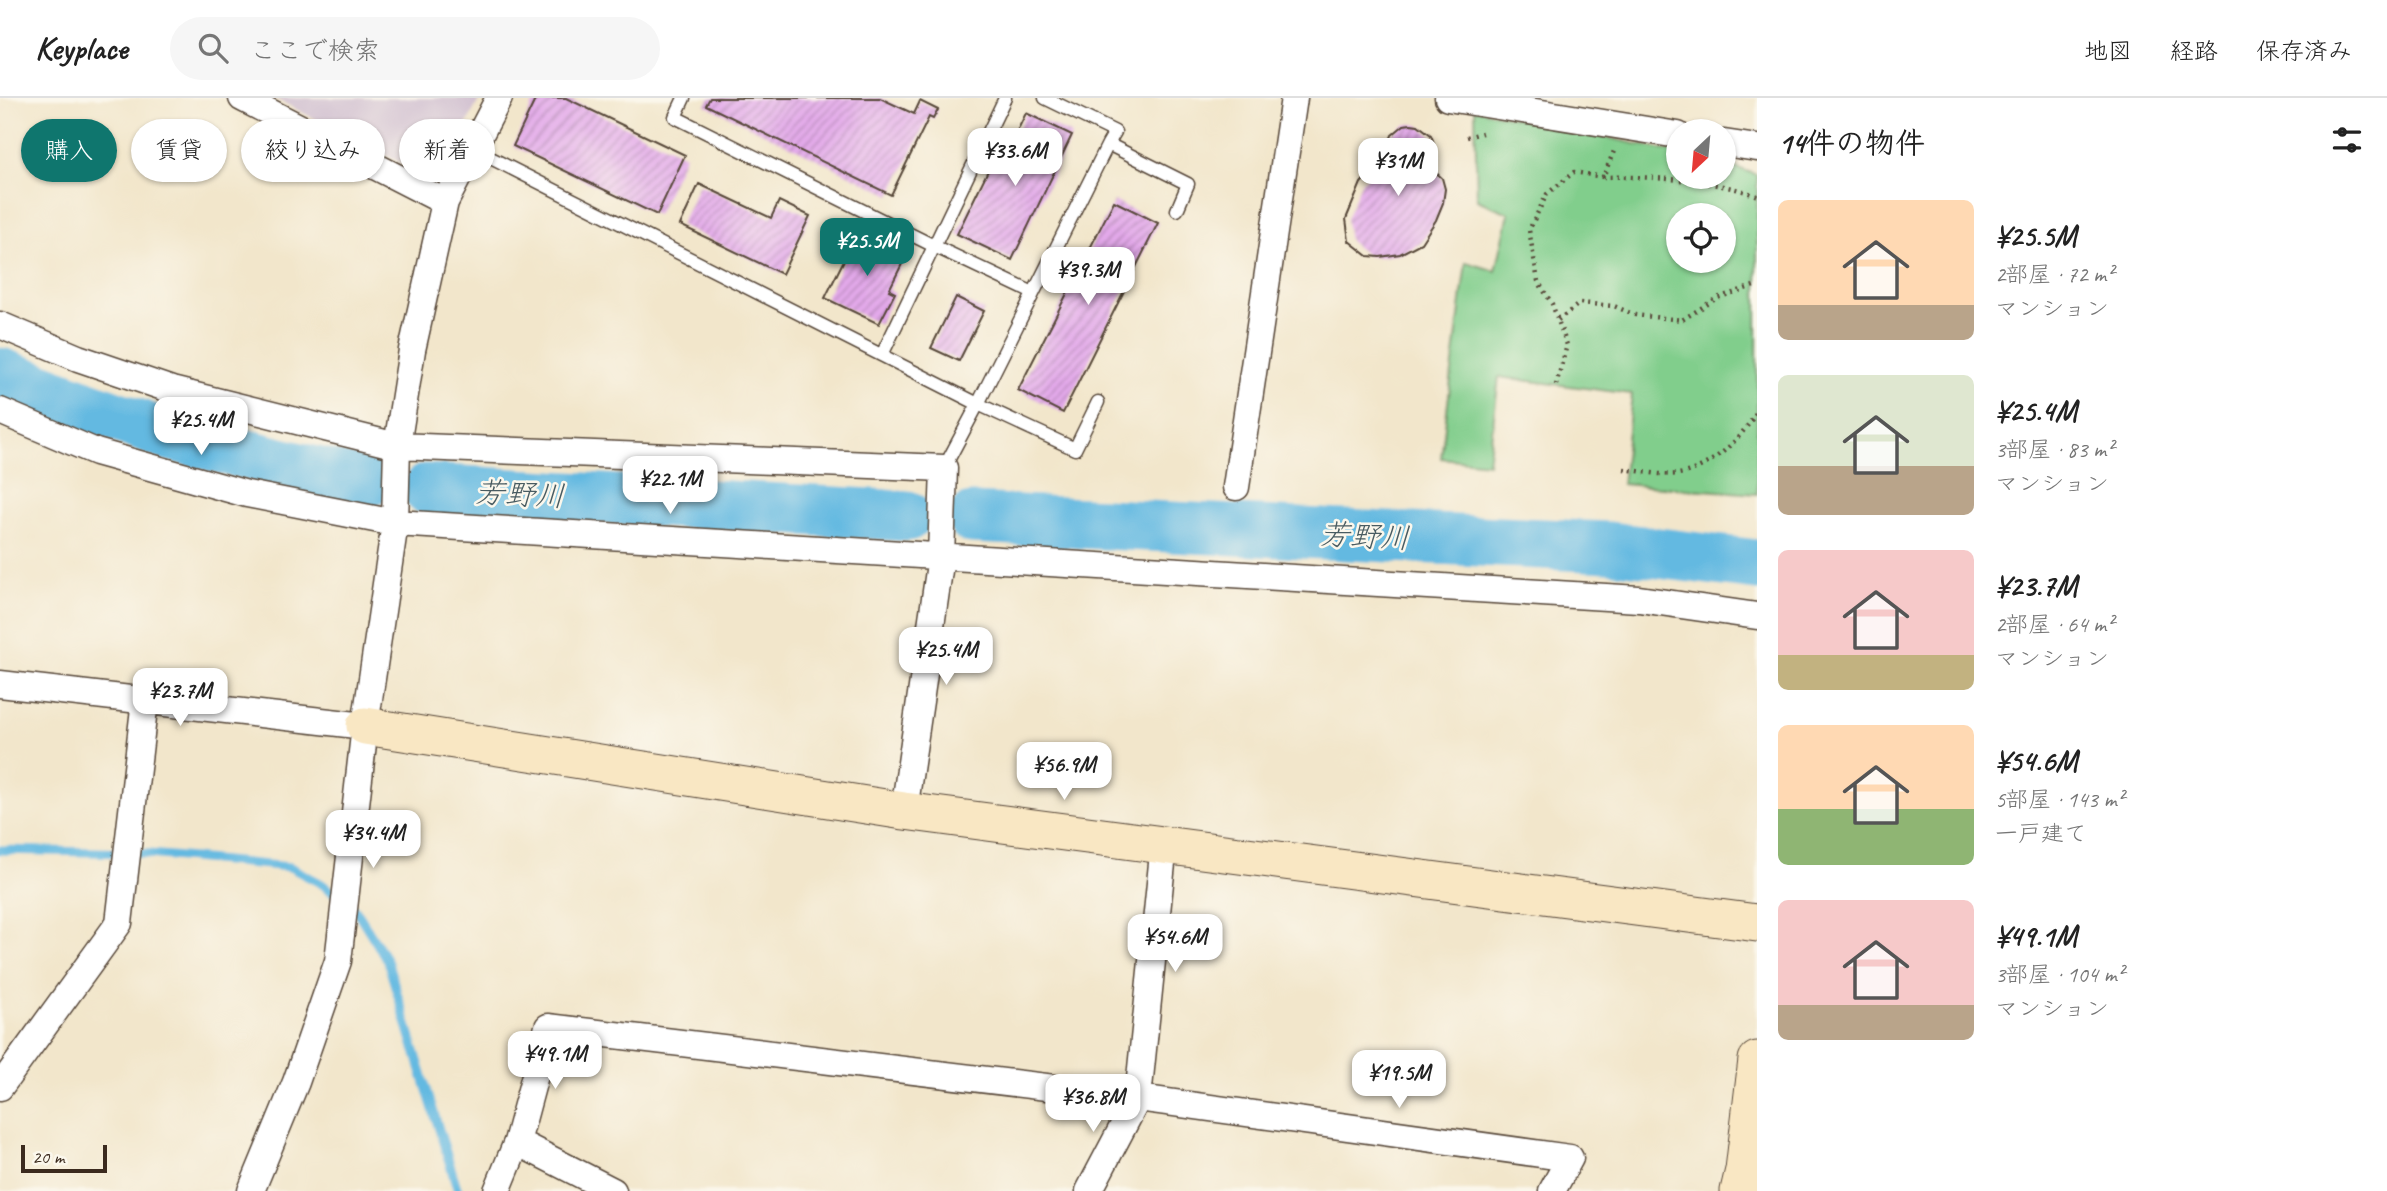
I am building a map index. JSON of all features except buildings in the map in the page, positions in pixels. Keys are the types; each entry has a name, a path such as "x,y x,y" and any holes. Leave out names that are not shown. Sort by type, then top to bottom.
{"street":[{"path":"242,98 445,202"},
{"path":"488,119 499,98"},
{"path":"1236,487 1294,98"},
{"path":"1448,98 1666,133"},
{"path":"1736,145 1757,148"},
{"path":"251,1191 296,1082 338,961 365,726 395,523 397,446 412,350 445,202 456,182"},
{"path":"0,325 78,358 172,390 397,446 944,468 941,557 904,811"},
{"path":"0,411 96,452 247,494 395,523 1639,599 1757,616"},
{"path":"0,684 365,726 904,811 1757,923"},
{"path":"0,1087 119,923 145,700"},
{"path":"1089,1191 1138,1098 1164,844"},
{"path":"497,1191 517,1142 548,1027 1138,1098 1570,1158 1552,1191"},
{"path":"1739,1191 1757,1060"},
{"path":"517,1142 613,1191"}],"lane":[{"path":"684,98 676,117 934,247 1033,293"},
{"path":"881,355 1006,98"},
{"path":"944,468 1115,132 1045,98"},
{"path":"1108,144 1188,184 1177,211"},
{"path":"495,160 978,404 1075,449 1098,402"}],"path":[{"path":"1467,137 1487,131"},
{"path":"1603,177 1615,154 1612,146"},
{"path":"1556,385 1567,345 1552,304 1538,281 1529,230 1547,194 1574,173 1680,180 1745,191 1757,196"},
{"path":"1558,320 1580,303 1614,306 1635,315 1682,320 1717,298 1757,285"},
{"path":"1624,469 1678,474 1711,463 1750,423 1757,411"}],"shaded area":[{"path":"274,98 480,98 469,119 399,119 399,162 385,155 385,119 315,119"}],"green space":[{"path":"1475,109 1666,150 1666,189 1736,189 1736,167 1757,175 1757,494 1622,484 1632,394 1499,377 1488,463 1441,458 1466,262 1496,271 1509,213 1477,200"}],"waterway":[{"name":"芳野川","path":"0,373 163,434 365,484"},
{"name":"芳野川","path":"427,489 907,516"},
{"name":"芳野川","path":"972,518 1609,547 1757,565"},
{"path":"0,850 138,853 290,867 322,884 356,910 387,960 458,1191"}]}
